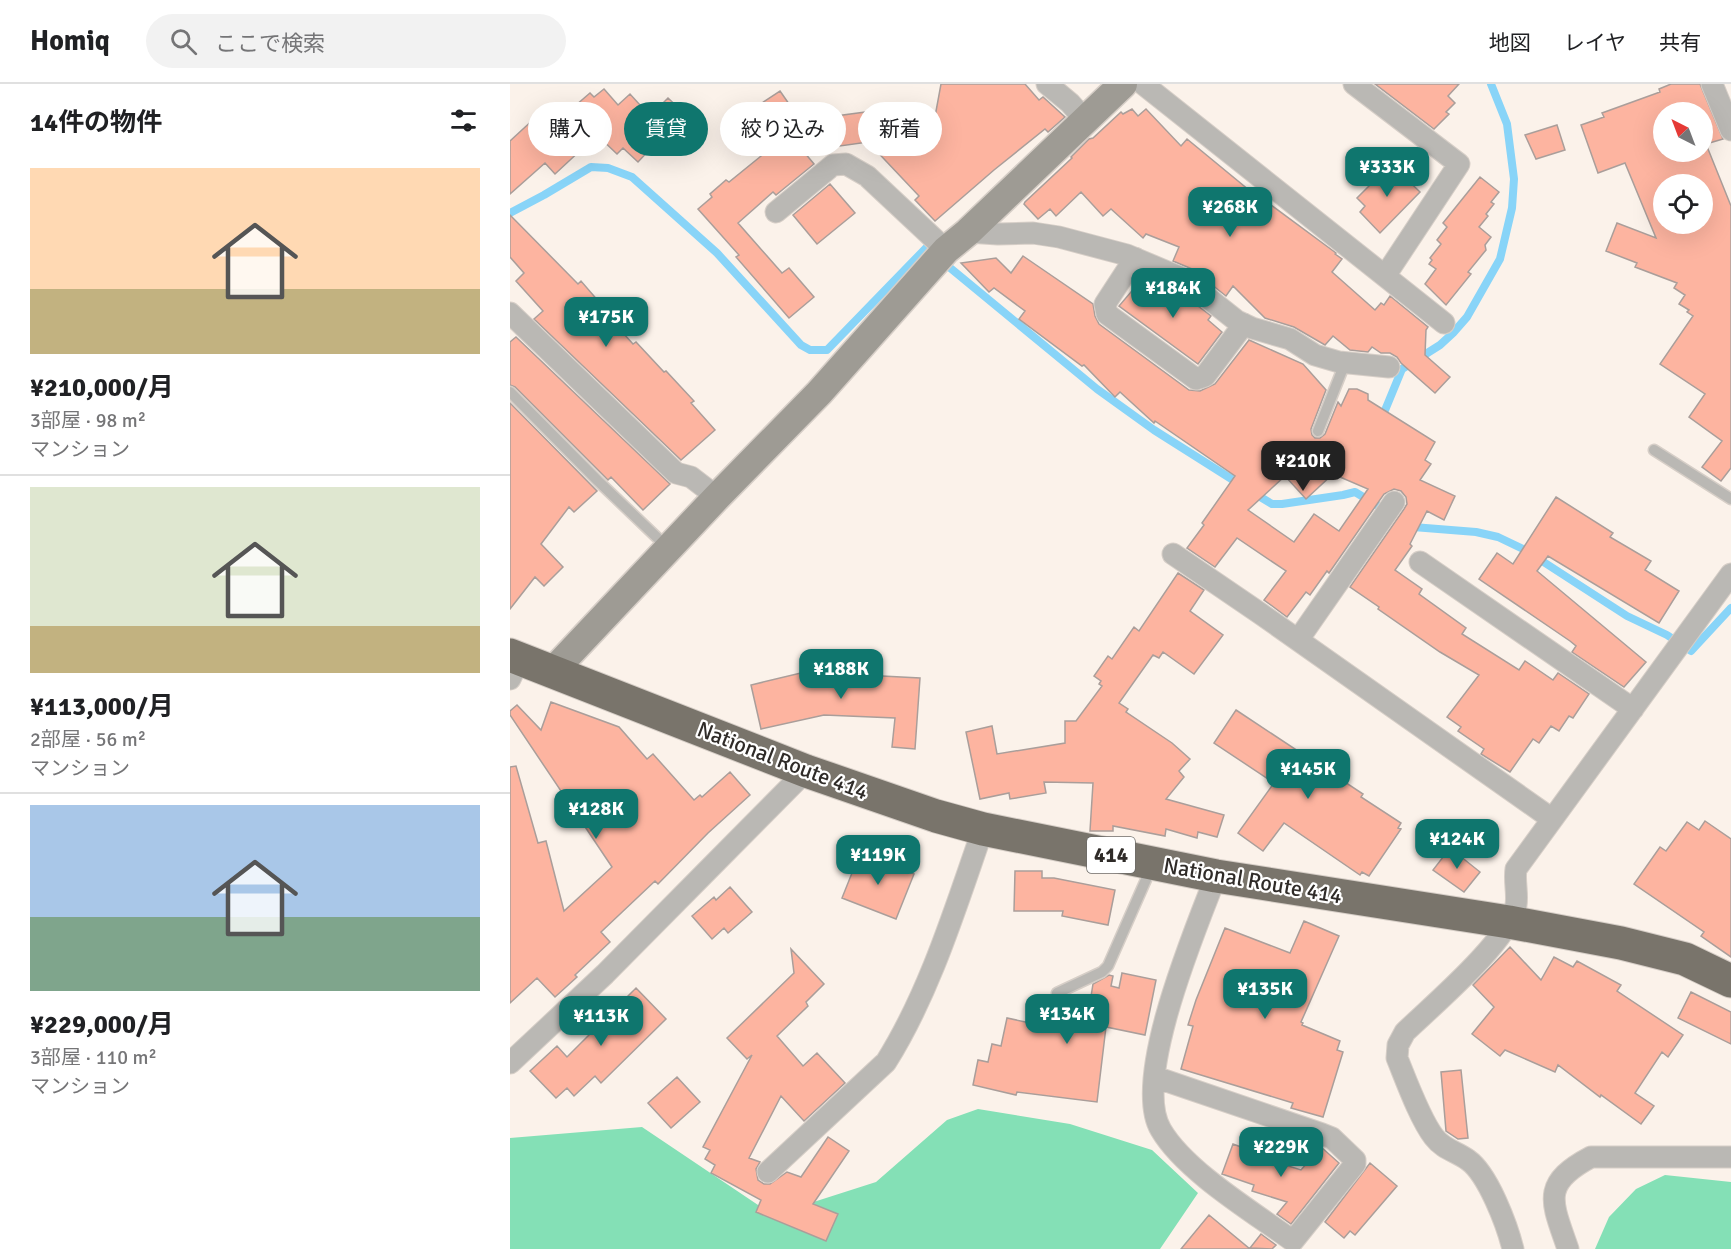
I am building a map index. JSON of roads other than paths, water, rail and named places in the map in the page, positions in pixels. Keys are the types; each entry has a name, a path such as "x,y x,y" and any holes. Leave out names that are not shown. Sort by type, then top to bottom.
{"highway":[{"name":"National Route 414","path":"513,664 553,671 806,771 936,816 983,829 1216,876 1509,922 1621,943 1685,959 1731,981"}],"street":[{"path":"1047,84 1070,103 1085,120"},
{"path":"553,671 819,393 946,250 968,232 1123,84"},
{"path":"1143,84 1444,323"},
{"path":"1354,84 1459,164 1385,276"},
{"path":"1712,84 1731,130"},
{"path":"776,212 832,165 846,164 867,176 946,250"},
{"path":"968,232 1059,237 1135,258 1184,279 1237,321 1290,339 1315,355 1345,363 1389,368"},
{"path":"1135,258 1105,304 1107,314 1196,378 1205,376 1244,324"},
{"path":"510,312 676,473 691,477 717,497"},
{"path":"1298,640 1390,508"},
{"path":"1173,554 1552,819"},
{"path":"1420,562 1633,709"},
{"path":"1513,1249 1495,1198 1484,1180 1468,1160 1444,1148 1432,1136 1397,1058 1398,1045 1405,1032 1493,947 1509,922 1516,905 1516,869 1731,574"},
{"path":"510,1063 605,974 806,771"},
{"path":"768,1172 886,1062 896,1047 939,953 983,829"},
{"path":"1155,1077 1332,1138 1355,1160 1355,1164 1293,1241 1178,1155 1159,1128 1152,1105 1155,1077 1172,998 1216,876"},
{"path":"1568,1249 1554,1208 1554,1196 1557,1184 1573,1167 1591,1157 1731,1157"}],"lane":[{"path":"1318,431 1345,363"},
{"path":"510,392 669,549"},
{"path":"1654,450 1731,499"},
{"path":"1057,993 1102,972 1108,966 1153,863"}],"waterway":[{"path":"1381,420 1402,369 1440,345 1453,333 1467,317 1500,259 1512,208 1514,179 1507,124 1491,84"},
{"path":"510,213 591,167 608,168 632,177 717,253 801,345 810,350 827,350 926,248 1097,389 1154,430 1241,485"},
{"path":"1252,492 1272,504 1355,492 1388,512"},
{"path":"1410,525 1476,532 1498,537 1525,550 1627,616 1667,635 1691,651 1731,608"}]}
